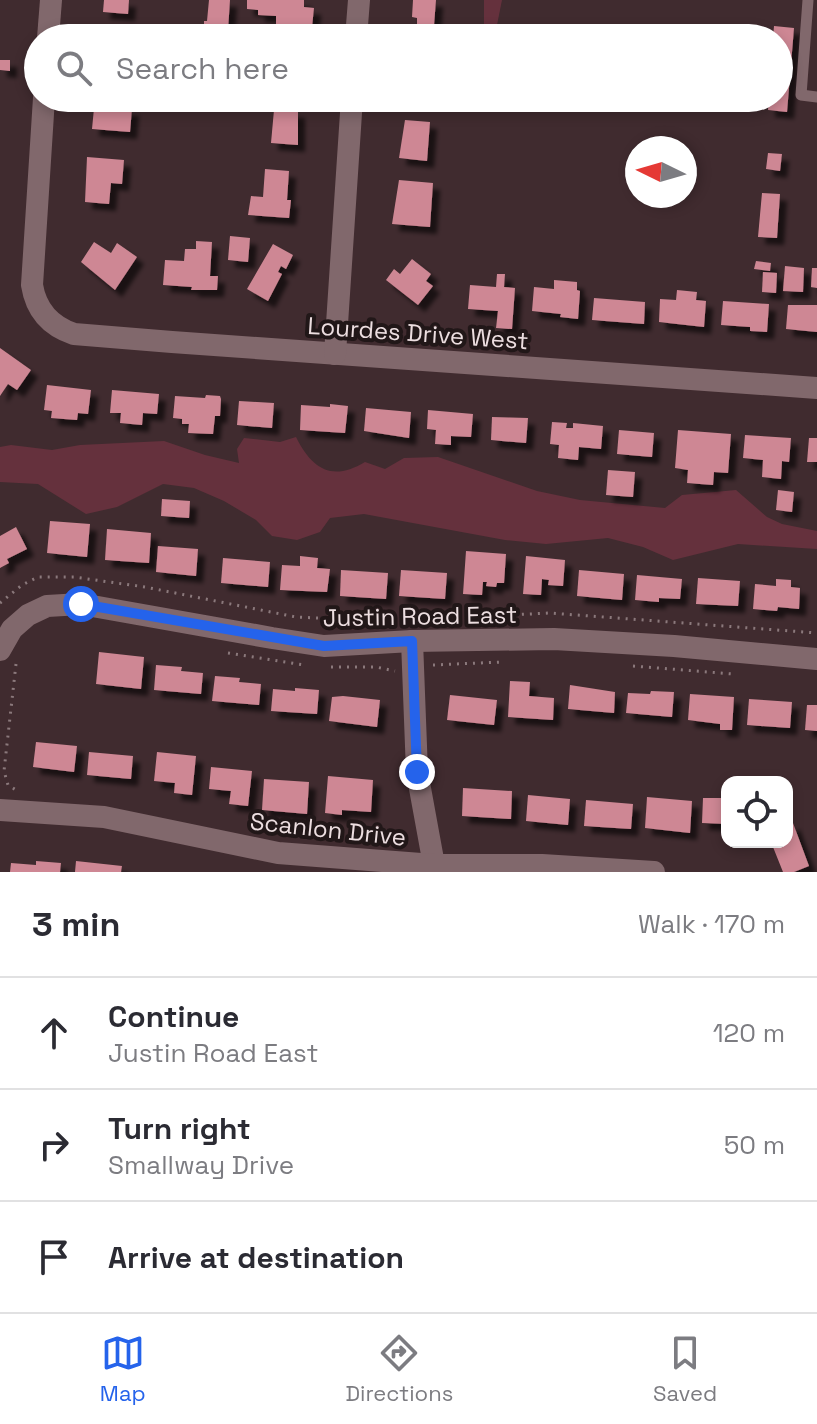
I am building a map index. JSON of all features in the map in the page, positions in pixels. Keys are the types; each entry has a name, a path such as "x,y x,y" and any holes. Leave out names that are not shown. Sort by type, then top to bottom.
{"street":[{"path":"45,24 51,0"},
{"path":"357,24 359,0"},
{"name":"Lourdes Drive West","path":"37,112 32,285 43,315 64,331 335,354 817,388"},
{"path":"335,354 351,112"},
{"name":"Justin Road East","path":"8,656 12,629 28,615 47,606 81,604 324,646 554,639 817,659"},
{"path":"412,641 417,772 434,865"},
{"name":"Scanlon Drive","path":"0,810 104,817 278,853 434,865 542,865 654,872"}],"lane":[{"path":"808,0 801,95 817,97"}],"path":[{"path":"0,603 22,585 38,577 74,577 145,587 286,616 394,621"},
{"path":"421,619 550,613 817,633"},
{"path":"228,652 306,665"},
{"path":"8,656 13,682 4,779 14,789 23,791"},
{"path":"330,667 376,667 403,672 425,666 512,661"},
{"path":"621,665 742,674"}],"shaded area":[{"path":"484,0 502,0 497,24 484,24"},
{"path":"296,437 316,464 333,471 343,471 365,462 385,469 404,458 438,457 537,491 580,500 665,508 682,495 736,490 767,517 782,524 817,531 817,549 738,544 673,560 643,547 608,538 546,544 505,540 364,514 330,518 320,532 297,540 272,536 256,520 194,488 163,484 117,507 86,514 38,484 0,482 0,447 11,445 52,450 80,445 164,441 239,463 237,449 244,438 280,442"}],"building":[{"path":"104,0 129,0 128,14 103,12"},
{"path":"209,0 230,0 228,24 204,24"},
{"path":"247,0 304,0 304,7 314,8 312,24 276,24 276,16 258,15 258,10 247,9"},
{"path":"413,0 436,0 434,24 417,24 417,18 412,17"},
{"path":"0,60 10,60 10,71 0,70"},
{"path":"94,112 132,112 130,132 92,129"},
{"path":"274,112 298,112 298,145 271,143"},
{"path":"405,120 430,122 427,161 399,158"},
{"path":"768,153 782,154 780,171 766,169"},
{"path":"87,157 124,160 122,184 111,183 109,204 85,202"},
{"path":"265,169 289,171 289,218 248,215 251,196 263,197"},
{"path":"399,180 433,183 430,227 392,224"},
{"path":"762,193 780,194 777,238 758,237"},
{"path":"230,236 250,238 248,262 228,260"},
{"path":"196,241 212,242 210,276 218,276 217,290 163,285 165,260 184,261 185,249 196,249"},
{"path":"94,242 111,253 117,243 137,257 115,290 81,262"},
{"path":"273,244 293,255 286,269 281,266 278,272 282,274 268,301 247,289"},
{"path":"412,259 431,274 426,281 433,286 418,305 386,280 394,269 400,274"},
{"path":"756,261 771,263 770,271 754,269"},
{"path":"785,266 804,268 803,292 783,291"},
{"path":"812,268 817,268 817,288 811,287"},
{"path":"763,272 777,273 776,293 762,292"},
{"path":"497,274 505,274 504,287 515,288 512,329 496,328 498,311 468,309 470,285 496,287"},
{"path":"554,280 577,282 577,290 580,291 578,319 532,311 534,287 554,289"},
{"path":"677,290 697,292 696,300 706,301 704,327 659,322 660,299 676,300"},
{"path":"594,298 645,302 644,324 592,320"},
{"path":"723,301 769,304 767,332 721,325"},
{"path":"788,305 817,305 817,332 786,329"},
{"path":"0,348 31,370 17,390 8,384 0,396"},
{"path":"47,385 91,390 88,414 78,413 77,420 51,418 52,411 44,410"},
{"path":"112,390 159,394 157,414 143,413 142,425 120,423 121,413 110,413"},
{"path":"206,395 220,396 221,399 220,416 215,416 213,434 188,433 189,424 182,424 182,419 173,418 175,396 205,398"},
{"path":"239,401 274,403 272,428 237,425"},
{"path":"330,404 348,406 345,433 300,430 301,405 330,407"},
{"path":"366,408 411,412 409,438 364,431"},
{"path":"428,410 473,414 471,437 451,436 451,445 435,444 436,430 427,429"},
{"path":"492,417 528,418 526,443 491,440"},
{"path":"552,422 567,423 566,428 573,428 573,423 603,426 601,449 579,447 578,460 558,458 559,445 550,444"},
{"path":"619,430 654,433 652,457 617,454"},
{"path":"678,430 731,434 728,473 714,472 713,485 687,483 688,470 675,468"},
{"path":"745,435 791,438 789,462 782,461 781,479 762,477 763,460 743,458"},
{"path":"809,438 817,438 817,462 807,462"},
{"path":"608,470 635,472 633,497 606,495"},
{"path":"778,490 794,492 792,512 776,510"},
{"path":"162,499 190,501 189,518 161,516"},
{"path":"50,521 90,524 87,557 47,553"},
{"path":"16,527 27,549 7,559 9,563 0,568 0,536"},
{"path":"107,529 151,533 149,563 105,560"},
{"path":"158,546 198,549 196,576 156,572"},
{"path":"466,551 506,554 504,583 497,583 496,587 486,586 487,582 483,582 482,595 463,594"},
{"path":"300,556 318,558 317,568 330,569 327,592 280,590 282,565 300,566"},
{"path":"526,556 565,560 563,586 548,585 549,580 542,579 541,595 523,594"},
{"path":"223,558 270,562 268,587 221,583"},
{"path":"341,570 388,573 386,599 340,596"},
{"path":"401,570 447,573 445,599 399,596"},
{"path":"579,570 624,574 622,600 577,596"},
{"path":"637,575 682,579 680,599 659,598 659,602 635,600"},
{"path":"698,578 740,581 738,606 696,604"},
{"path":"776,579 791,580 791,587 800,588 799,609 753,609 755,584 776,586"},
{"path":"99,652 144,657 141,689 96,684"},
{"path":"156,665 203,673 201,694 154,690"},
{"path":"215,676 261,684 259,705 212,701"},
{"path":"510,681 530,682 529,696 554,698 553,720 508,717"},
{"path":"570,685 615,692 614,713 568,709"},
{"path":"295,688 319,690 317,714 271,711 273,689 295,691"},
{"path":"651,691 674,692 672,717 626,713 628,693 650,694"},
{"path":"690,694 734,697 732,730 720,730 720,724 688,720"},
{"path":"450,695 497,700 494,725 447,720"},
{"path":"332,697 380,700 377,727 329,721"},
{"path":"749,699 792,702 790,728 747,725"},
{"path":"807,705 817,705 817,731 805,730"},
{"path":"36,742 77,746 74,772 33,767"},
{"path":"89,752 133,756 131,779 87,775"},
{"path":"157,752 196,756 192,795 174,793 175,783 154,781"},
{"path":"211,767 252,771 248,806 229,804 231,791 209,789"},
{"path":"328,776 373,780 371,812 342,810 342,815 325,813"},
{"path":"264,779 309,782 307,814 262,810"},
{"path":"463,788 512,791 511,819 462,816"},
{"path":"528,795 570,799 568,825 526,821"},
{"path":"647,797 692,801 690,833 645,828"},
{"path":"703,798 721,798 721,824 702,823"},
{"path":"586,800 633,804 631,829 584,826"},
{"path":"793,823 809,866 794,872 783,872 773,848 793,848"},
{"path":"36,861 61,863 60,872 10,872 11,863 36,865"},
{"path":"76,861 122,866 121,872 75,872"}],"route":[{"path":"81,604 324,646 412,641 417,772"}]}
